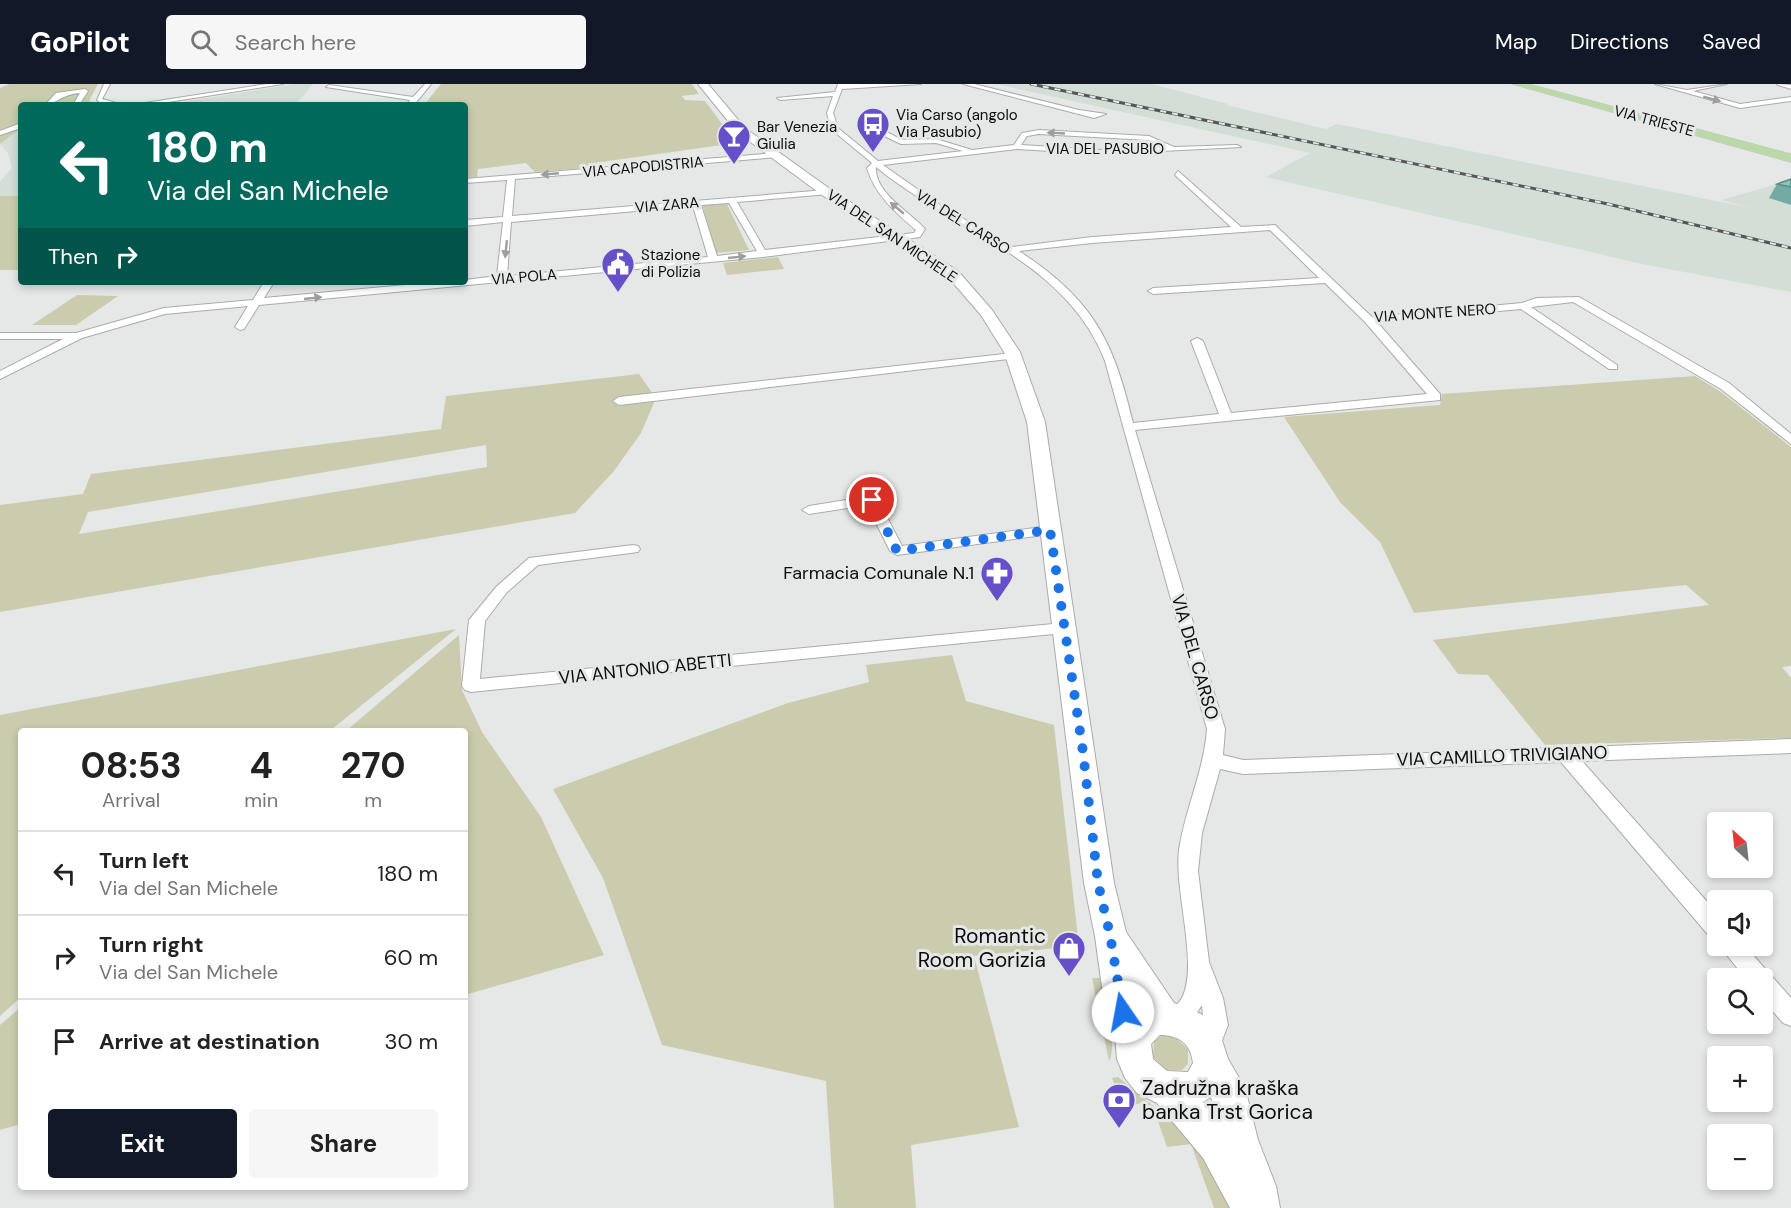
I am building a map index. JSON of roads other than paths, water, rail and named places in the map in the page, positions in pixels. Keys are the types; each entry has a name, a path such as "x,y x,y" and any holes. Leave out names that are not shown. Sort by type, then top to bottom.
{"main road":[{"name":"VIA DEL SAN MICHELE","path":"703,84 741,130 826,192 953,274 987,312 1013,356 1036,422 1098,883 1110,935 1123,1012 1133,1039 1132,1051 1136,1064 1144,1076 1168,1090 1216,1145 1251,1208"},
{"name":"VIA TRIESTE","path":"1517,84 1791,158"},
{"name":"VIA DEL SAN MICHELE","path":"1110,935 1170,1018 1198,1033 1208,1056 1227,1088 1261,1208"},
{"path":"1133,1039 1139,1028 1150,1020 1170,1018"},
{"path":"1168,1090 1183,1092 1196,1088 1205,1079 1208,1056"}],"street":[{"path":"102,102 99,99 107,84"},
{"path":"156,102 280,84"},
{"path":"412,102 428,84"},
{"path":"780,98 839,90 918,84"},
{"path":"966,84 1082,111"},
{"path":"1658,84 1697,88 1724,84"},
{"path":"1782,84 1791,87"},
{"path":"329,87 415,99"},
{"path":"1681,87 1740,106 1791,99"},
{"name":"VIA DEL CARSO","path":"839,90 830,113 835,129 914,192 1008,250 1054,282 1076,302 1093,325 1117,377 1128,427 1216,729 1214,760 1195,815 1188,870 1197,961 1193,1000 1170,1018"},
{"path":"50,102 57,94 85,91 78,102"},
{"path":"361,100 368,92"},
{"path":"1767,104 1783,108"},
{"path":"1,132 18,126"},
{"name":"VIA DEL PASUBIO","path":"880,130 901,142 936,141 972,151"},
{"path":"1017,147 1019,137 1024,133 1039,132 1149,138 1175,149"},
{"name":"VIA DEL PASUBIO","path":"877,164 1017,147 1075,152 1237,147"},
{"name":"VIA CAPODISTRIA","path":"468,181 775,155"},
{"path":"877,164 871,168 873,175 888,201 921,229 917,235 900,239"},
{"path":"1178,172 1239,230"},
{"path":"502,279 511,177"},
{"name":"VIA ZARA","path":"468,223 826,192"},
{"path":"732,200 763,254"},
{"path":"696,203 713,259"},
{"name":"VIA MONTE NERO","path":"1008,250 1092,240 1272,227 1369,320 1523,306 1537,301 1575,298 1725,386 1791,440"},
{"name":"VIA POLA","path":"468,281 900,239"},
{"path":"1153,291 1327,280"},
{"path":"240,327 267,285"},
{"name":"VIA POLA","path":"0,376 78,336 164,311 255,304 403,285"},
{"path":"1523,306 1613,366"},
{"path":"1128,427 1437,397 1369,320"},
{"name":"VIA POLA","path":"0,336 78,336"},
{"path":"1197,341 1227,418"},
{"path":"620,401 1013,356"},
{"path":"809,510 872,500 897,551 1050,530"},
{"name":"VIA ANTONIO ABETTI","path":"633,549 534,561 502,589 477,620 471,686 1064,628"},
{"name":"VIA CAMILLO TRIVIGIANO","path":"1214,760 1243,767 1791,746"},
{"path":"1564,753 1707,917"},
{"path":"1740,956 1750,968"},
{"name":"VIA DEL CARSO","path":"1197,961 1209,990 1215,1024 1208,1056"},
{"path":"1773,995 1791,1015"}],"railway":[{"path":"1031,84 1608,204 1791,248"}],"place":[{"name":"Via Carso (angolo Via Pasubio)","path":"873,153"},
{"name":"Bar Venezia Giulia","path":"734,165"},
{"name":"Stazione di Polizia","path":"618,293"},
{"name":"Farmacia Comunale N.1","path":"997,602"},
{"name":"Romantic Room Gorizia","path":"1069,977"},
{"name":"Zadružna kraška banka Trst Gorica","path":"1119,1129"}]}
